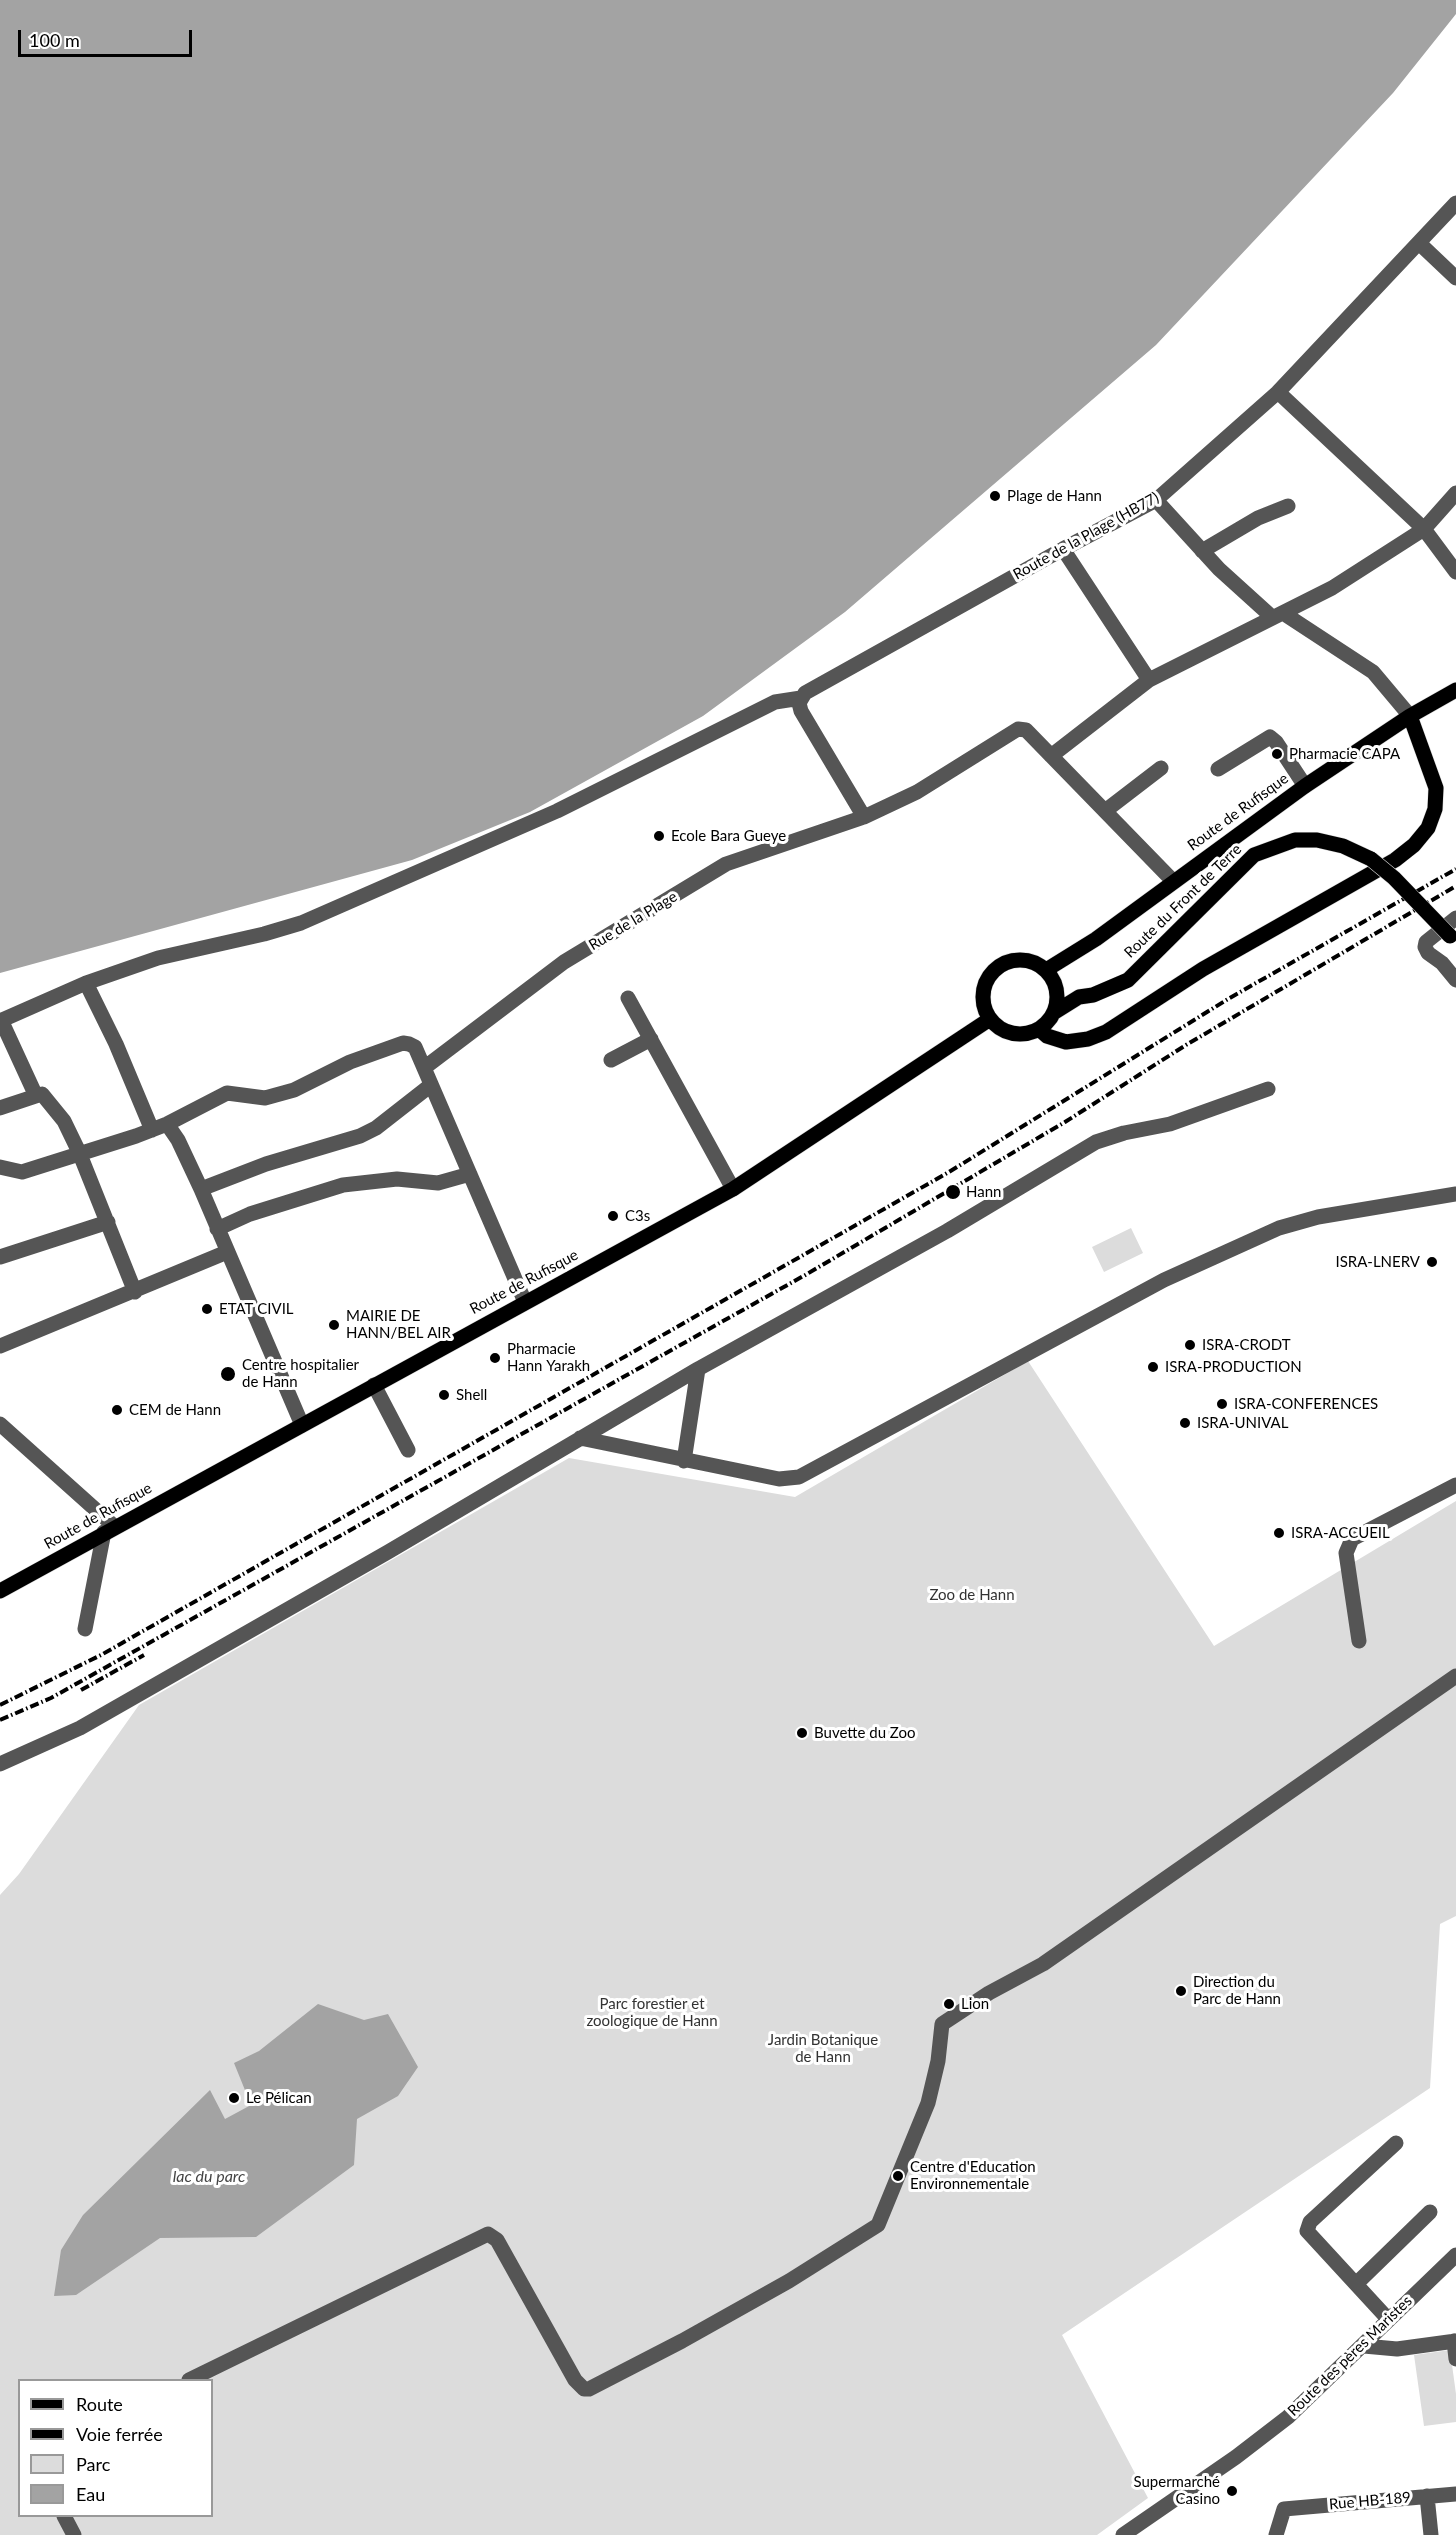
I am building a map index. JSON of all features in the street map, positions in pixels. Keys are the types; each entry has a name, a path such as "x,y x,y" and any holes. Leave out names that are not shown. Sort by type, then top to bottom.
{"main road":[{"name":"Route de Rufisque","path":"1046,970 1096,939 1305,786 1410,716 1456,690"},
{"path":"1039,1029 1047,1036 1066,1042 1088,1039 1106,1032 1203,969 1395,860 1414,845 1428,828 1436,809 1436,788 1410,716"},
{"name":"Route du Front de Terre","path":"1055,1012 1079,997 1094,995 1128,980 1254,855 1295,840 1317,840 1342,846 1371,859 1394,878 1453,941"},
{"path":"1056,986 1055,1012 1039,1029 1018,1034 998,1026 990,1019 983,996 992,973 1012,961 1024,960 1046,970 1056,986 1079,997"},
{"name":"Route de Rufisque","path":"0,1591 109,1529 733,1189 990,1019"}],"street":[{"name":"Route de la Plage (HB77)","path":"801,698 805,693 1063,549 1156,500 1278,392 1456,203"},
{"path":"1419,243 1456,278"},
{"path":"1278,392 1424,530 1456,573"},
{"path":"1173,881 1051,756 1149,681 1332,588 1424,530 1456,493"},
{"path":"1156,500 1202,551 1277,615 1373,672 1410,716"},
{"path":"1202,551 1258,518 1288,506"},
{"path":"1063,549 1149,681"},
{"path":"36,1096 1,1021 86,983 158,958 264,934 301,922 557,811 775,702 801,698 801,711 864,817"},
{"name":"Rue de la Plage","path":"424,1068 564,962 726,864 864,817 917,792 1018,729 1026,730 1051,756"},
{"path":"1218,769 1270,737 1276,742 1305,786"},
{"path":"1106,811 1161,768"},
{"path":"1456,918 1426,942 1425,947 1428,953 1443,963 1456,980"},
{"path":"86,983 116,1044 152,1130"},
{"path":"628,998 733,1189"},
{"path":"611,1060 651,1039"},
{"path":"0,1167 22,1172 152,1130 227,1093 264,1098 294,1090 350,1062 403,1043 415,1047 525,1302"},
{"path":"201,1190 266,1164 369,1132 432,1085"},
{"path":"0,1764 80,1728 698,1369 947,1231 1096,1142 1124,1133 1170,1124 1268,1089"},
{"path":"0,1108 42,1094 64,1121 79,1152 135,1292"},
{"path":"167,1124 178,1140 201,1190 302,1425"},
{"path":"217,1229 250,1214 343,1185 397,1179 438,1183 470,1174"},
{"path":"580,1438 779,1479 799,1477 1164,1280 1279,1228 1318,1217 1456,1194"},
{"path":"0,1257 108,1222"},
{"path":"0,1346 227,1252"},
{"path":"684,1461 698,1369"},
{"path":"374,1386 408,1450"},
{"path":"0,1424 109,1529 85,1629"},
{"path":"1359,1641 1346,1553 1352,1539 1456,1485"},
{"path":"191,2379 488,2234 497,2240 575,2380 584,2389 589,2389 692,2335 855,2241 878,2225 928,2103 938,2061 942,2024 990,1993 1043,1964 1456,1676"},
{"path":"1388,2319 1307,2231 1307,2226 1396,2143"},
{"path":"1356,2284 1430,2212"},
{"name":"Route des pères Maristes","path":"1123,2535 1271,2430 1364,2346 1388,2319 1456,2255"},
{"path":"1364,2346 1397,2349 1455,2341 1456,2359"},
{"name":"Rue HB-189","path":"1276,2535 1284,2509 1456,2494"},
{"path":"1427,2496 1431,2535"},
{"path":"65,2517 74,2535"}],"green space":[{"path":"1131,1228 1143,1253 1104,1272 1092,1247"},
{"name":"Parc forestier et zoologique de Hann","path":"1028,1361 1214,1646 1456,1501 1456,1916 1440,1924 1430,2088 1062,2335 1148,2498 1097,2535 0,2535 0,1895 19,1874 139,1705 569,1458 795,1497"},
{"path":"1450,2350 1456,2394 1456,2422 1424,2426 1414,2355"}],"water":[{"path":"0,0 1456,0 1456,14 1393,93 1156,345 845,612 703,716 530,812 412,860 0,973"},
{"name":"lac du parc","path":"318,2004 364,2020 388,2014 418,2067 398,2096 357,2119 354,2165 256,2237 160,2238 76,2295 54,2296 61,2250 83,2215 210,2090 225,2119 251,2105 234,2063 259,2051"}],"railway":[{"path":"0,1705 101,1655 949,1172 1228,999 1456,869"},
{"path":"0,1720 51,1698 807,1274 1065,1122 1186,1045 1456,886"},
{"path":"81,1690 144,1655"}],"place":[{"name":"Plage de Hann","path":"995,496"},
{"name":"Pharmacie CAPA","path":"1277,754"},
{"name":"Ecole Bara Gueye","path":"659,836"},
{"name":"Hann","path":"953,1192"},
{"name":"C3s","path":"613,1216"},
{"name":"ISRA-LNERV","path":"1432,1262"},
{"name":"ETAT CIVIL","path":"207,1309"},
{"name":"MAIRIE DE HANN/BEL AIR","path":"334,1325"},
{"name":"ISRA-CRODT","path":"1190,1345"},
{"name":"Pharmacie Hann Yarakh","path":"495,1358"},
{"name":"ISRA-PRODUCTION","path":"1153,1367"},
{"name":"Centre hospitalier de Hann","path":"228,1374"},
{"name":"Shell","path":"444,1395"},
{"name":"ISRA-CONFERENCES","path":"1222,1404"},
{"name":"CEM de Hann","path":"117,1410"},
{"name":"ISRA-UNIVAL","path":"1185,1423"},
{"name":"ISRA-ACCUEIL","path":"1279,1533"},
{"name":"Buvette du Zoo","path":"802,1733"},
{"name":"Direction du Parc de Hann","path":"1181,1991"},
{"name":"Lion","path":"949,2004"},
{"name":"Le Pélican","path":"234,2098"},
{"name":"Centre d'Education Environnementale","path":"898,2176"},
{"name":"Supermarché Casino","path":"1232,2491"}],"park label":[{"name":"Zoo de Hann","path":"972,1595"},
{"name":"Jardin Botanique de Hann","path":"823,2048"}]}
